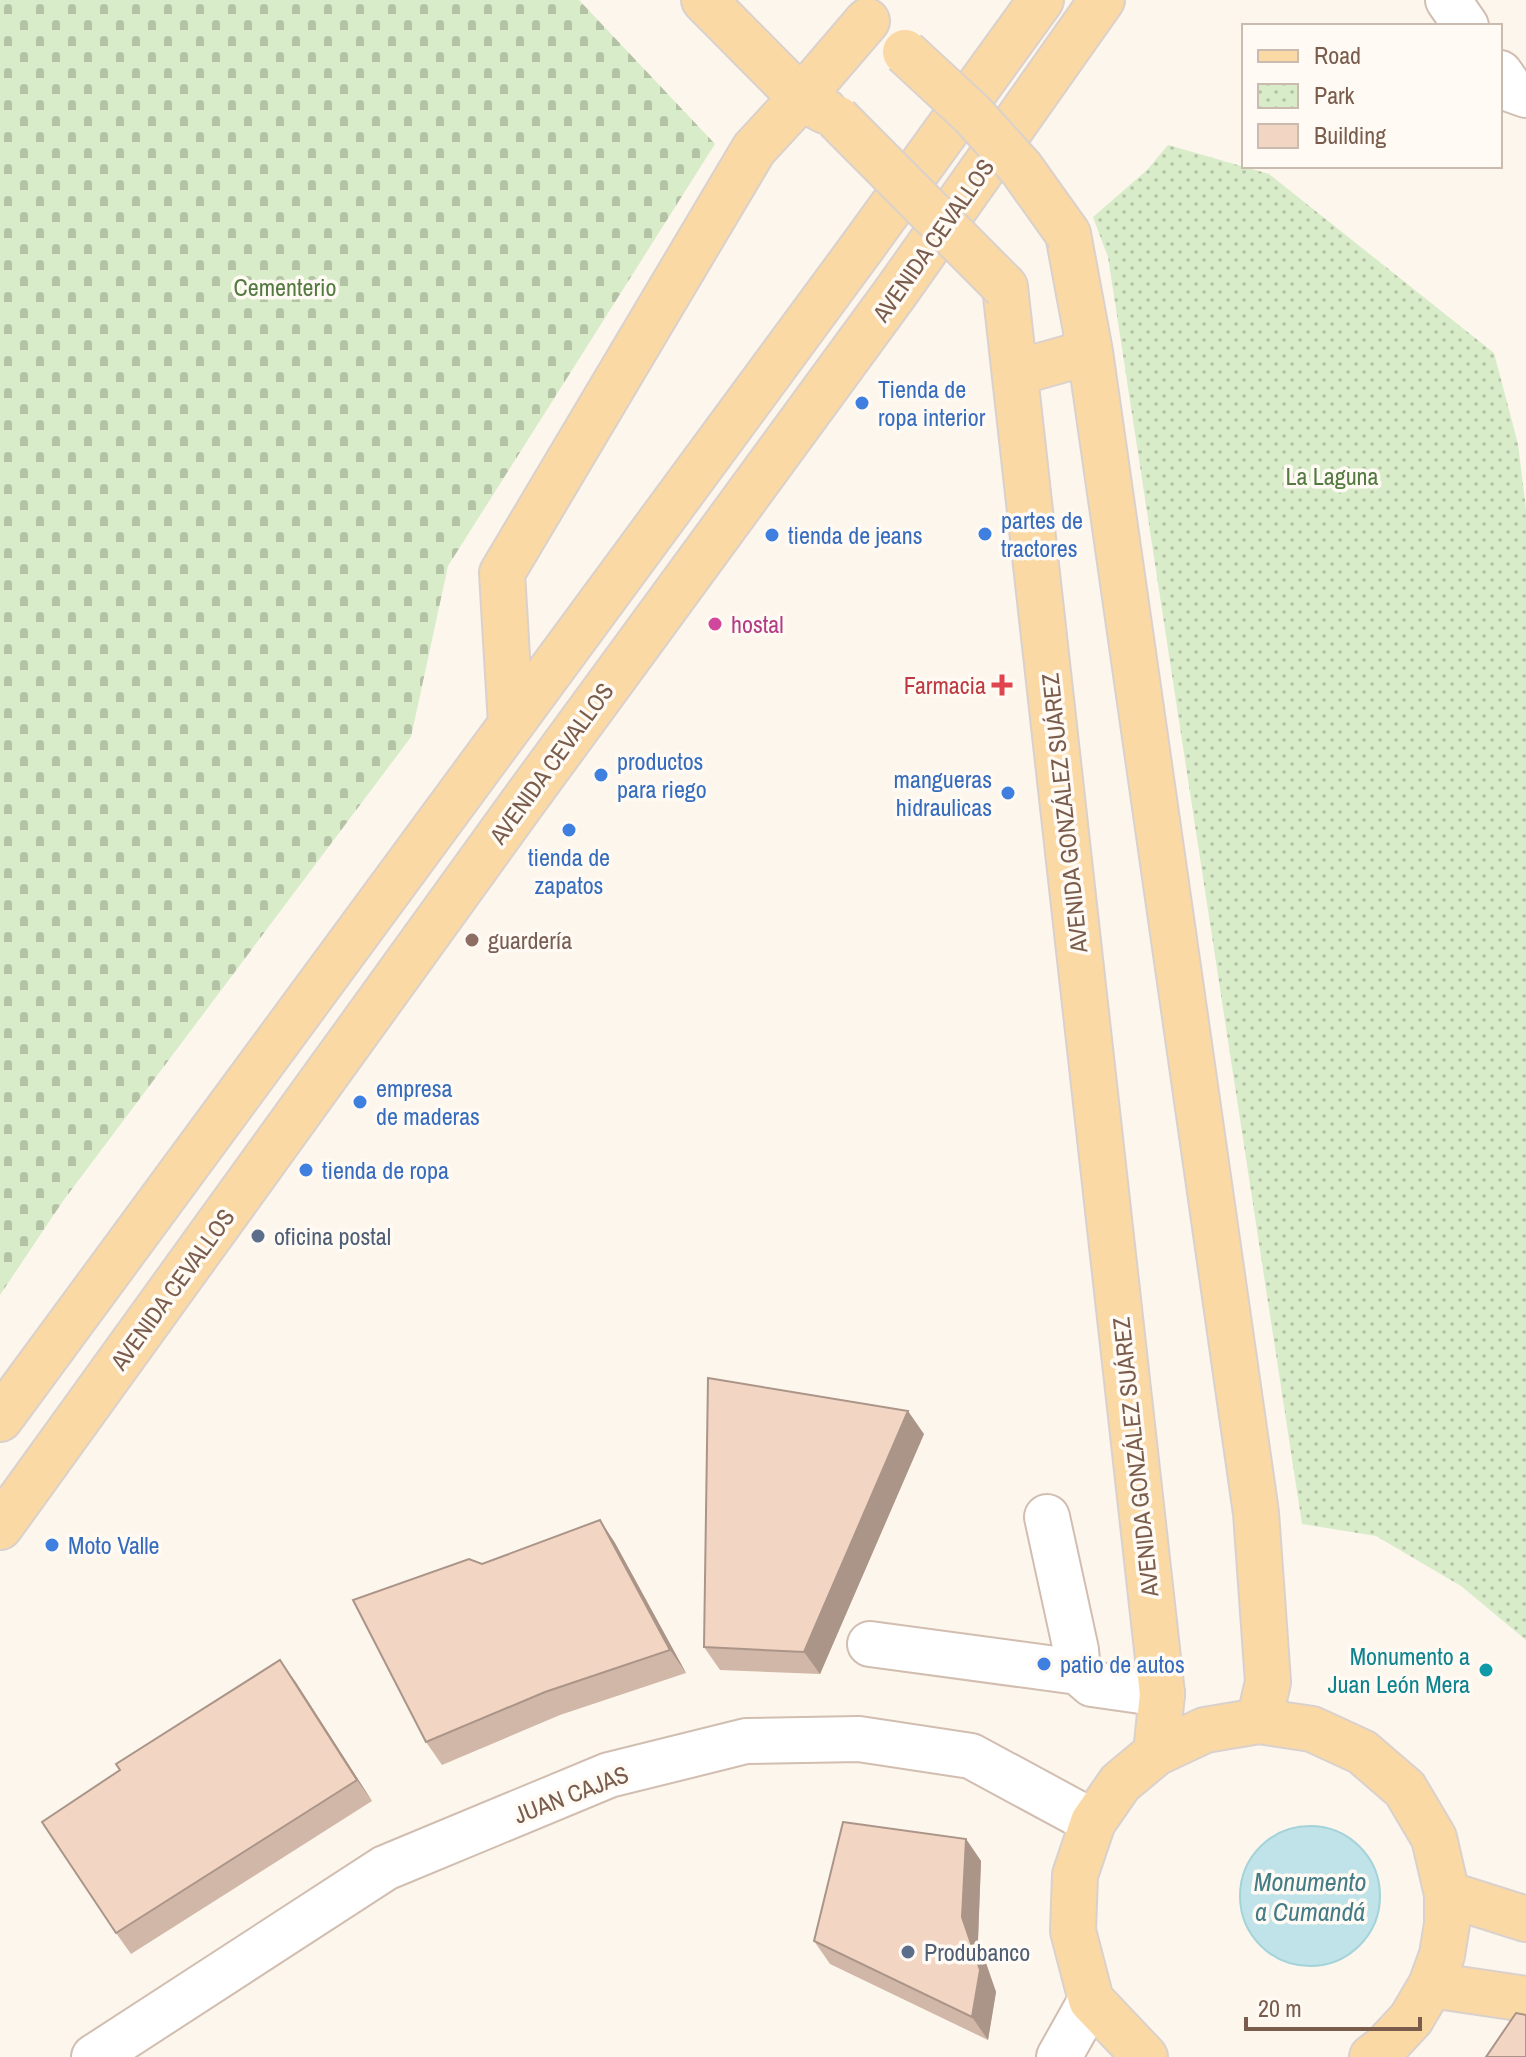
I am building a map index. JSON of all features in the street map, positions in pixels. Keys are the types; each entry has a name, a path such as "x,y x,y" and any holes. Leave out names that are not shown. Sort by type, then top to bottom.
{"main road":[{"name":"AVENIDA GONZÁLEZ SUÁREZ","path":"704,0 1005,287 1162,1694 1156,1753"},
{"path":"0,1419 1041,0"},
{"name":"AVENIDA CEVALLOS","path":"0,1527 523,802 896,292 1102,0"},
{"path":"511,724 502,573 754,149 819,108 856,11 972,114 1021,168 1068,234 1090,352 1256,1513 1268,1682 1259,1721"},
{"path":"1015,373 1090,352"},
{"path":"1145,2057 1091,2000 1073,1931 1075,1875 1093,1822 1120,1783 1156,1753 1205,1730 1259,1721 1312,1729 1362,1752 1405,1789 1434,1838 1447,1894 1447,1924 1442,1955 1431,1985 1411,2019 1372,2057"},
{"path":"1447,1894 1526,1919"},
{"path":"1431,1985 1526,1999"}],"street":[{"path":"1448,0 1465,24"},
{"path":"1502,76 1512,90 1526,95"},
{"path":"1047,1517 1078,1672"},
{"path":"870,1644 1078,1672 1092,1684 1162,1694"},
{"name":"JUAN CAJAS","path":"94,2057 385,1868 609,1775 746,1741 859,1739 971,1756 1093,1822"},
{"path":"1059,2057 1091,2000"}],"green space":[{"name":"Cementerio","path":"0,0 579,0 715,144 448,566 411,737 63,1201 0,1295"},
{"name":"La Laguna","path":"1168,145 1269,174 1494,353 1518,444 1526,509 1526,1640 1461,1586 1376,1536 1302,1524 1108,257 1093,217 1147,170"}],"water":[{"name":"Monumento a Cumandá","path":"1310,1826 1337,1831 1360,1846 1375,1869 1380,1896 1375,1923 1360,1946 1337,1961 1310,1966 1283,1961 1260,1946 1245,1923 1240,1896 1245,1869 1260,1846 1283,1831"}],"building":[{"path":"708,1378 908,1411 804,1652 704,1647"},
{"path":"600,1520 670,1650 545,1692 426,1742 353,1600 469,1559 482,1564"},
{"path":"280,1660 357,1780 116,1933 42,1822 120,1770 116,1764"},
{"name":"Produbanco","path":"843,1822 966,1839 962,1917 980,1970 972,2017 814,1941"},
{"path":"1516,2013 1526,2015 1526,2057 1486,2057"}],"place":[{"name":"Tienda de ropa interior","path":"862,403"},
{"name":"partes de tractores","path":"985,534"},
{"name":"tienda de jeans","path":"772,535"},
{"name":"hostal","path":"715,624"},
{"name":"Farmacia","path":"1002,685"},
{"name":"productos para riego","path":"601,775"},
{"name":"mangueras hidraulicas","path":"1008,793"},
{"name":"tienda de zapatos","path":"569,830"},
{"name":"guardería","path":"472,940"},
{"name":"empresa de maderas","path":"360,1102"},
{"name":"tienda de ropa","path":"306,1170"},
{"name":"oficina postal","path":"258,1236"},
{"name":"Moto Valle","path":"52,1545"},
{"name":"patio de autos","path":"1044,1664"},
{"name":"Monumento a Juan León Mera","path":"1486,1670"},
{"name":"Produbanco","path":"908,1952"}]}
